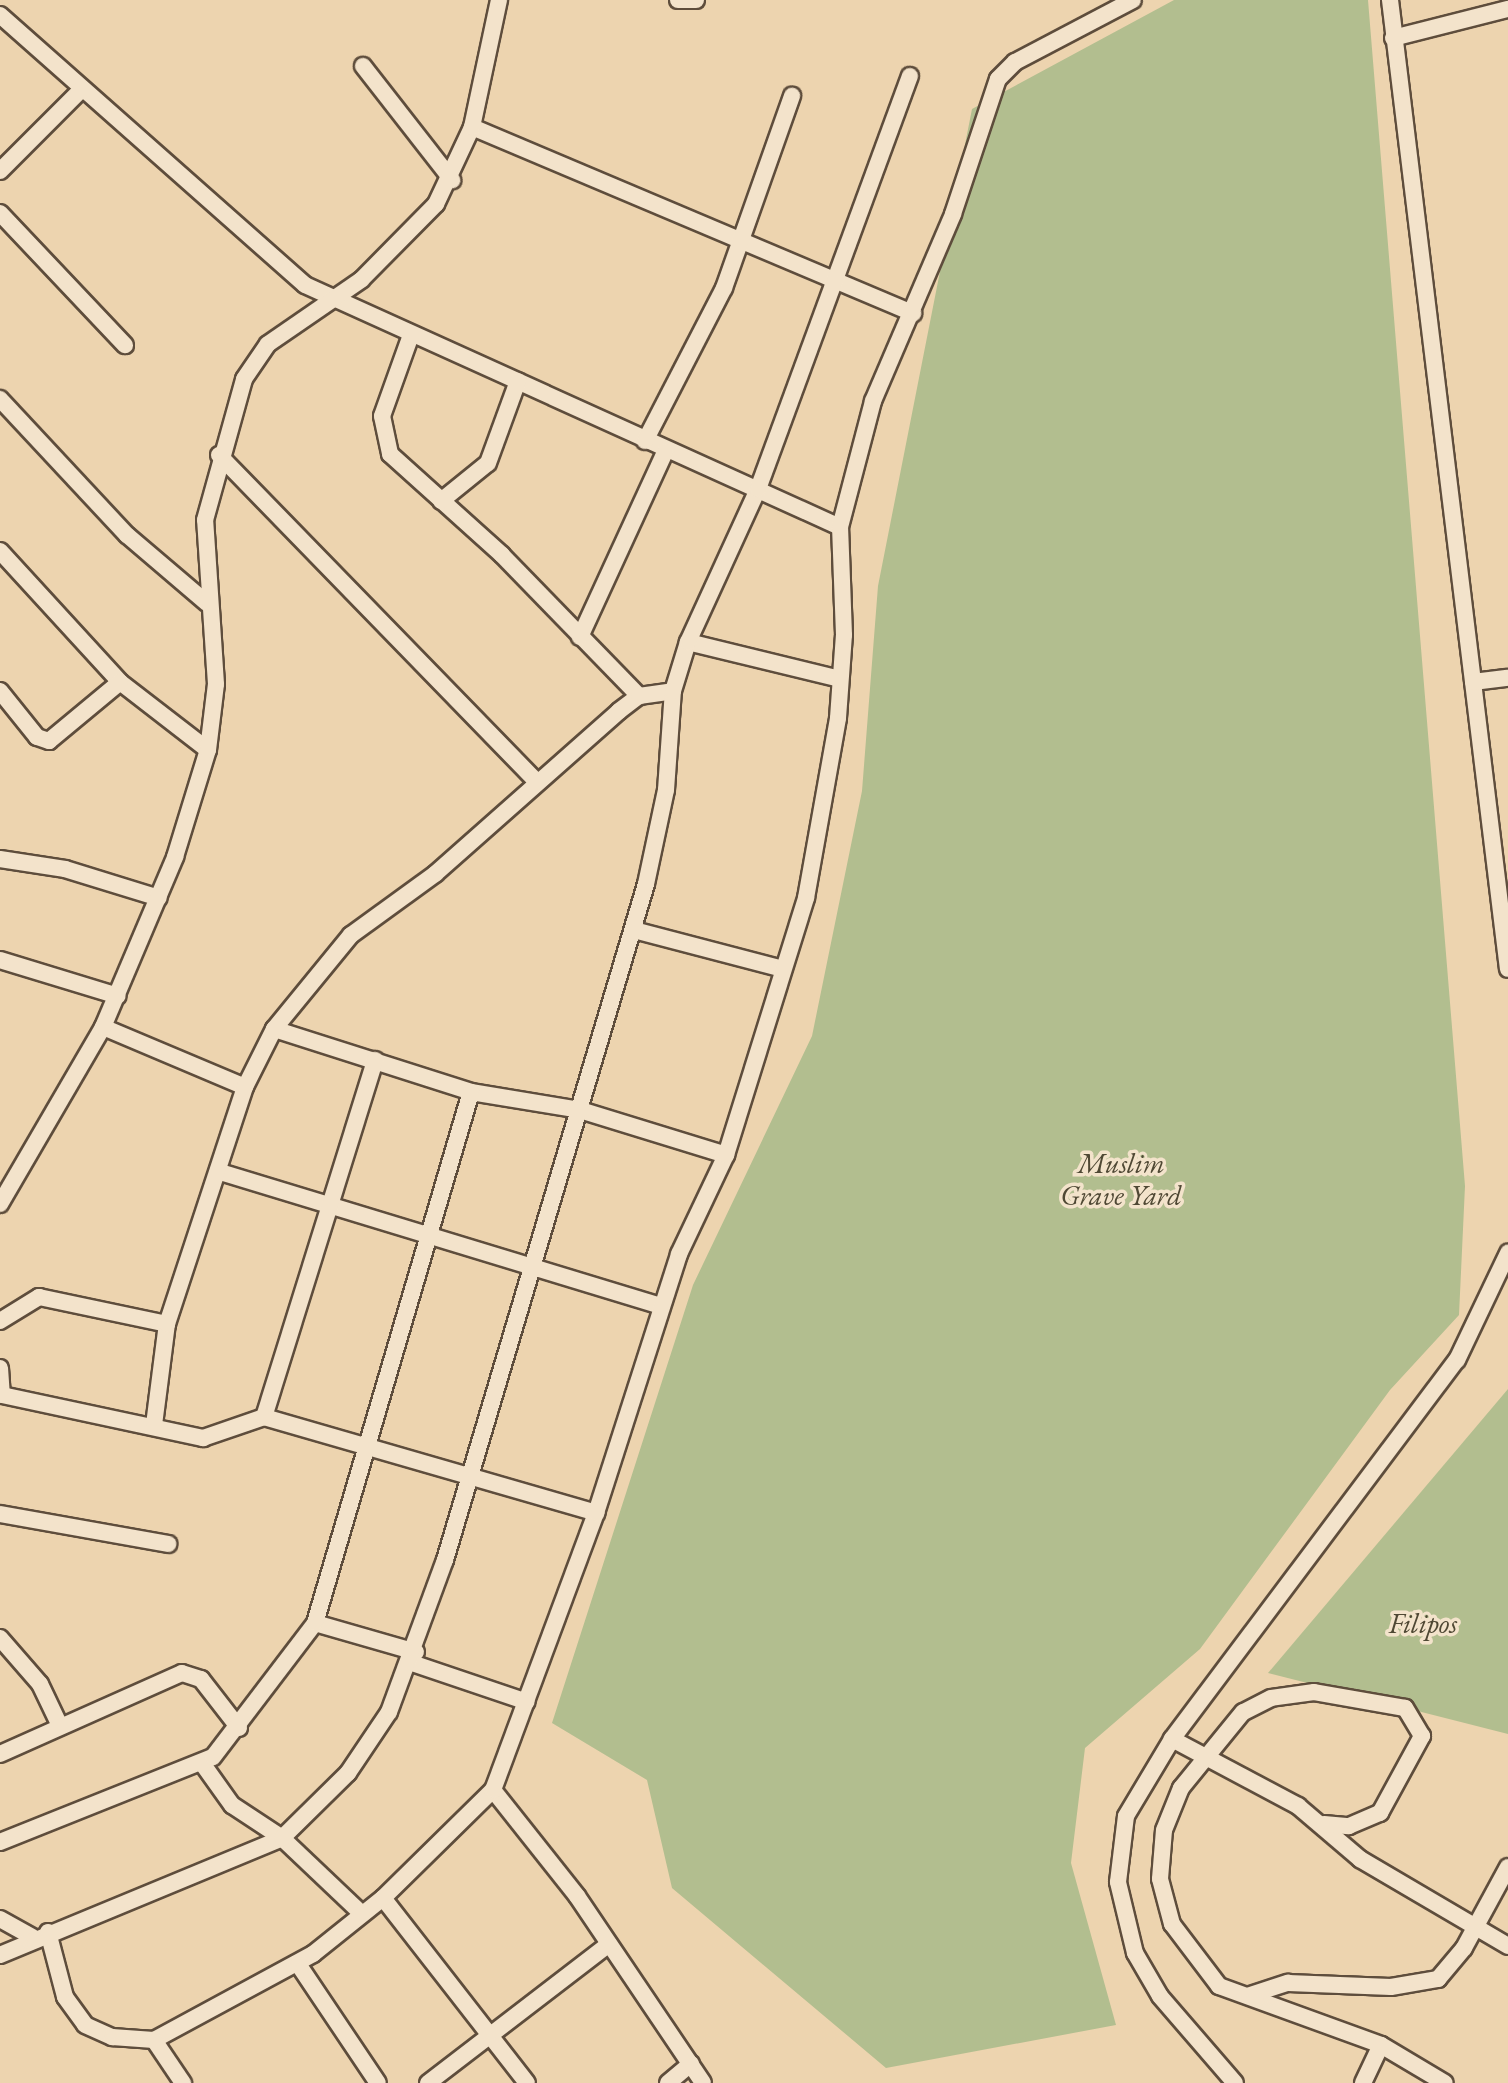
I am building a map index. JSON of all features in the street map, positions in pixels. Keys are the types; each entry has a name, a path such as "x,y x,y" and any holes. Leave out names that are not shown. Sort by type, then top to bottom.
{"street":[{"path":"0,1204 103,1027 118,996 159,898 208,750 216,684 207,603 204,530 219,455 257,357 404,240 452,180 472,127 499,0"},
{"path":"678,0 696,0"},
{"path":"0,1919 40,1935 65,1997 85,2025 112,2037 155,2040 298,1964 383,1898 493,1790 596,1513 661,1306 726,1155 818,849 840,679 840,527 863,429 913,313 998,79 1015,62 1133,0"},
{"path":"1390,0 1508,969"},
{"path":"1393,38 1508,9"},
{"path":"0,15 260,249 331,298 518,381 665,452 758,489 840,527"},
{"path":"363,66 452,180"},
{"path":"0,1955 40,1935 282,1838 370,1746 414,1657 634,930 664,802 673,691 688,642 758,489 910,76"},
{"path":"0,171 81,90"},
{"path":"645,441 742,242 792,96"},
{"path":"472,127 913,313"},
{"path":"0,213 125,345"},
{"path":"411,335 382,416 381,436 390,454 442,500 639,696"},
{"path":"442,500 488,463 518,381"},
{"path":"0,399 127,535 207,603"},
{"path":"580,637 665,452"},
{"path":"219,455 537,782"},
{"path":"0,551 120,682 208,750"},
{"path":"688,642 840,679"},
{"path":"1473,682 1508,678"},
{"path":"0,691 37,737 49,741 120,682"},
{"path":"154,1425 167,1324 220,1172 245,1087 274,1029 351,935 379,921 639,696 673,691"},
{"path":"0,859 65,869 159,898"},
{"path":"634,930 783,969"},
{"path":"0,960 118,996"},
{"path":"103,1027 245,1087"},
{"path":"274,1029 471,1092 580,1110 726,1155"},
{"path":"264,1417 375,1060"},
{"path":"0,1842 202,1763 239,1728 315,1623 432,1235 471,1092"},
{"path":"220,1172 661,1306"},
{"path":"1235,2083 1146,1977 1121,1909 1118,1858 1126,1816 1172,1739 1418,1417 1474,1333 1508,1253"},
{"path":"0,1321 39,1297 167,1324"},
{"path":"0,1368 1,1396 154,1425 202,1438 264,1417 369,1443 596,1513"},
{"path":"0,1514 168,1544"},
{"path":"315,1623 414,1657 527,1702"},
{"path":"0,1639 40,1684 60,1726"},
{"path":"0,1754 182,1673 201,1679 239,1728"},
{"path":"1324,1824 1349,1826 1380,1813 1422,1736 1422,1726 1405,1708 1314,1692 1271,1698 1243,1712 1206,1754 1181,1788 1164,1830 1160,1879 1172,1924 1213,1980 1381,2045 1445,2083"},
{"path":"1172,1739 1206,1754 1324,1824 1360,1860 1508,1946"},
{"path":"202,1763 232,1805 282,1838 362,1914"},
{"path":"493,1790 609,1944 703,2083"},
{"path":"1250,1995 1289,1983 1428,1983 1447,1973 1508,1867"},
{"path":"383,1898 527,2083"},
{"path":"428,2083 609,1944"},
{"path":"298,1964 378,2083"},
{"path":"155,2040 183,2083"},
{"path":"1363,2083 1381,2045"},
{"path":"668,2083 691,2064"}],"green space":[{"name":"Muslim Grave Yard","path":"1174,0 1368,0 1465,1186 1459,1315 1390,1390 1200,1649 1085,1748 1071,1863 1116,2025 886,2068 672,1888 647,1780 552,1723 693,1285 812,1036 862,791 878,586 972,109"},
{"name":"Filipos","path":"1508,1389 1508,1734 1268,1673"}]}
